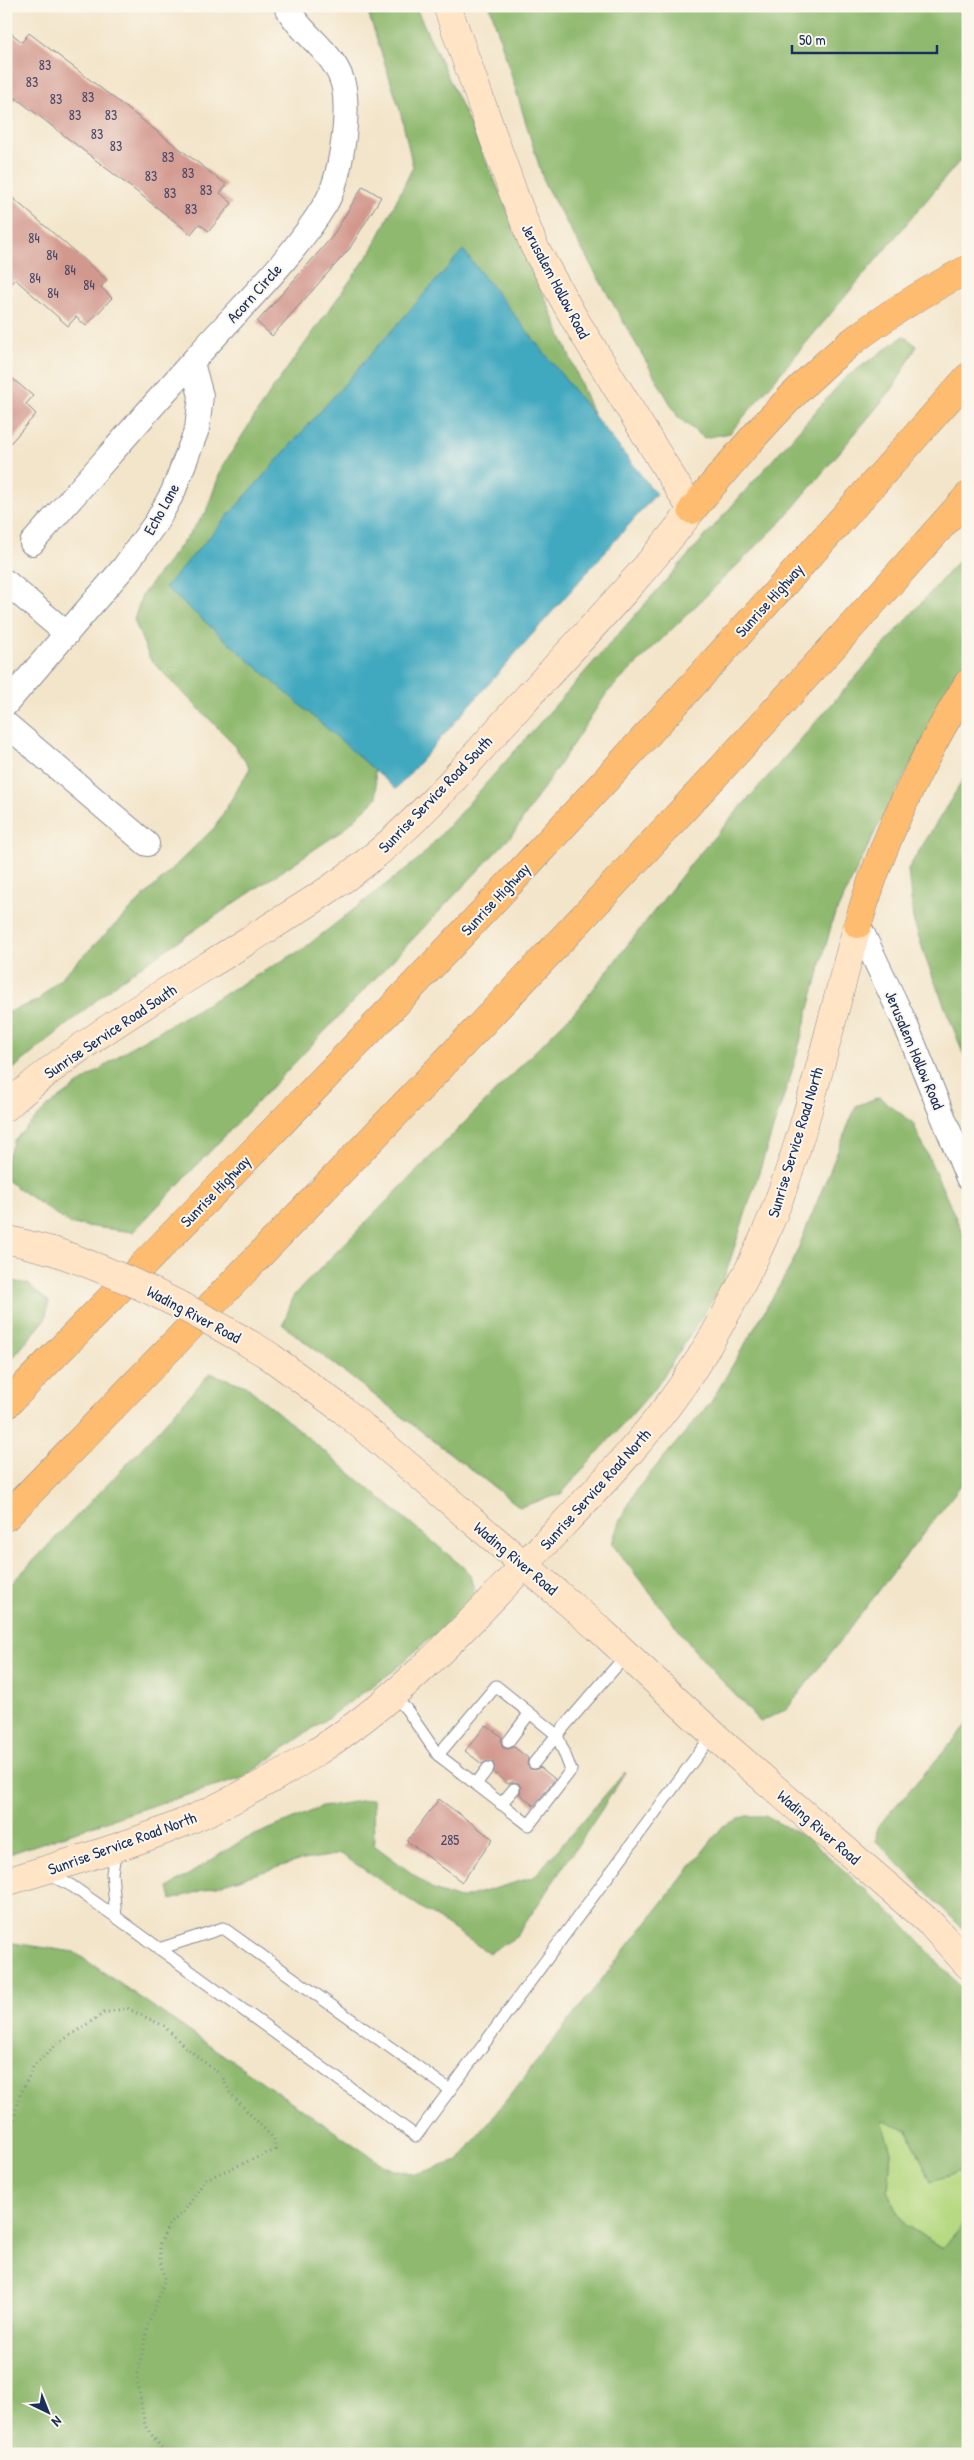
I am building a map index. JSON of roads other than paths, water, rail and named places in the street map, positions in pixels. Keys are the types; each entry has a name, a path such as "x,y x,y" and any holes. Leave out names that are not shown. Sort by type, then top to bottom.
{"highway":[{"path":"692,510 729,464 830,361 892,313 968,269"},
{"name":"Sunrise Highway","path":"6,1405 324,1078 537,855 762,608 968,377"},
{"path":"6,1517 436,1074 567,935 724,767 968,496"},
{"path":"858,924 896,819 922,764 968,684"}],"street":[{"name":"Acorn Circle","path":"32,543 281,264 327,201 342,151 346,107 343,86 337,66 320,45 301,27 286,6"},
{"name":"Jerusalem Hollow Road","path":"447,6 534,246 574,318 692,510"},
{"name":"Echo Lane","path":"6,704 124,567 157,521 173,492 197,429 201,396 192,363"},
{"name":"Sunrise Service Road South","path":"6,1107 64,1058 126,1017 309,903 387,846 440,793 616,600 665,545 692,510"},
{"path":"6,582 67,634"},
{"path":"6,724 146,844"},
{"name":"Jerusalem Hollow Road","path":"858,924 905,1023 968,1178"},
{"name":"Sunrise Service Road North","path":"6,1882 116,1848 192,1819 274,1777 335,1740 393,1694 472,1620 616,1468 655,1421 700,1358 738,1291 765,1234 792,1161 858,924"},
{"name":"Wading River Road","path":"6,1239 53,1252 110,1272 160,1294 209,1319 268,1355 348,1415 627,1654 713,1734 931,1924 968,1965"}],"lane":[{"path":"534,1763 627,1654"},
{"path":"393,1694 407,1710 438,1755 529,1825 571,1770 557,1735 496,1686 438,1755"},
{"path":"508,1742 529,1714"},
{"path":"42,1871 72,1886 116,1917 416,2136 713,1734"},
{"path":"476,1784 488,1768"},
{"path":"501,1804 514,1789"},
{"path":"116,1848 112,1873 116,1917"},
{"path":"159,1948 222,1928 450,2090"}],"water":[{"path":"463,250 656,494 396,789 165,587"}]}
